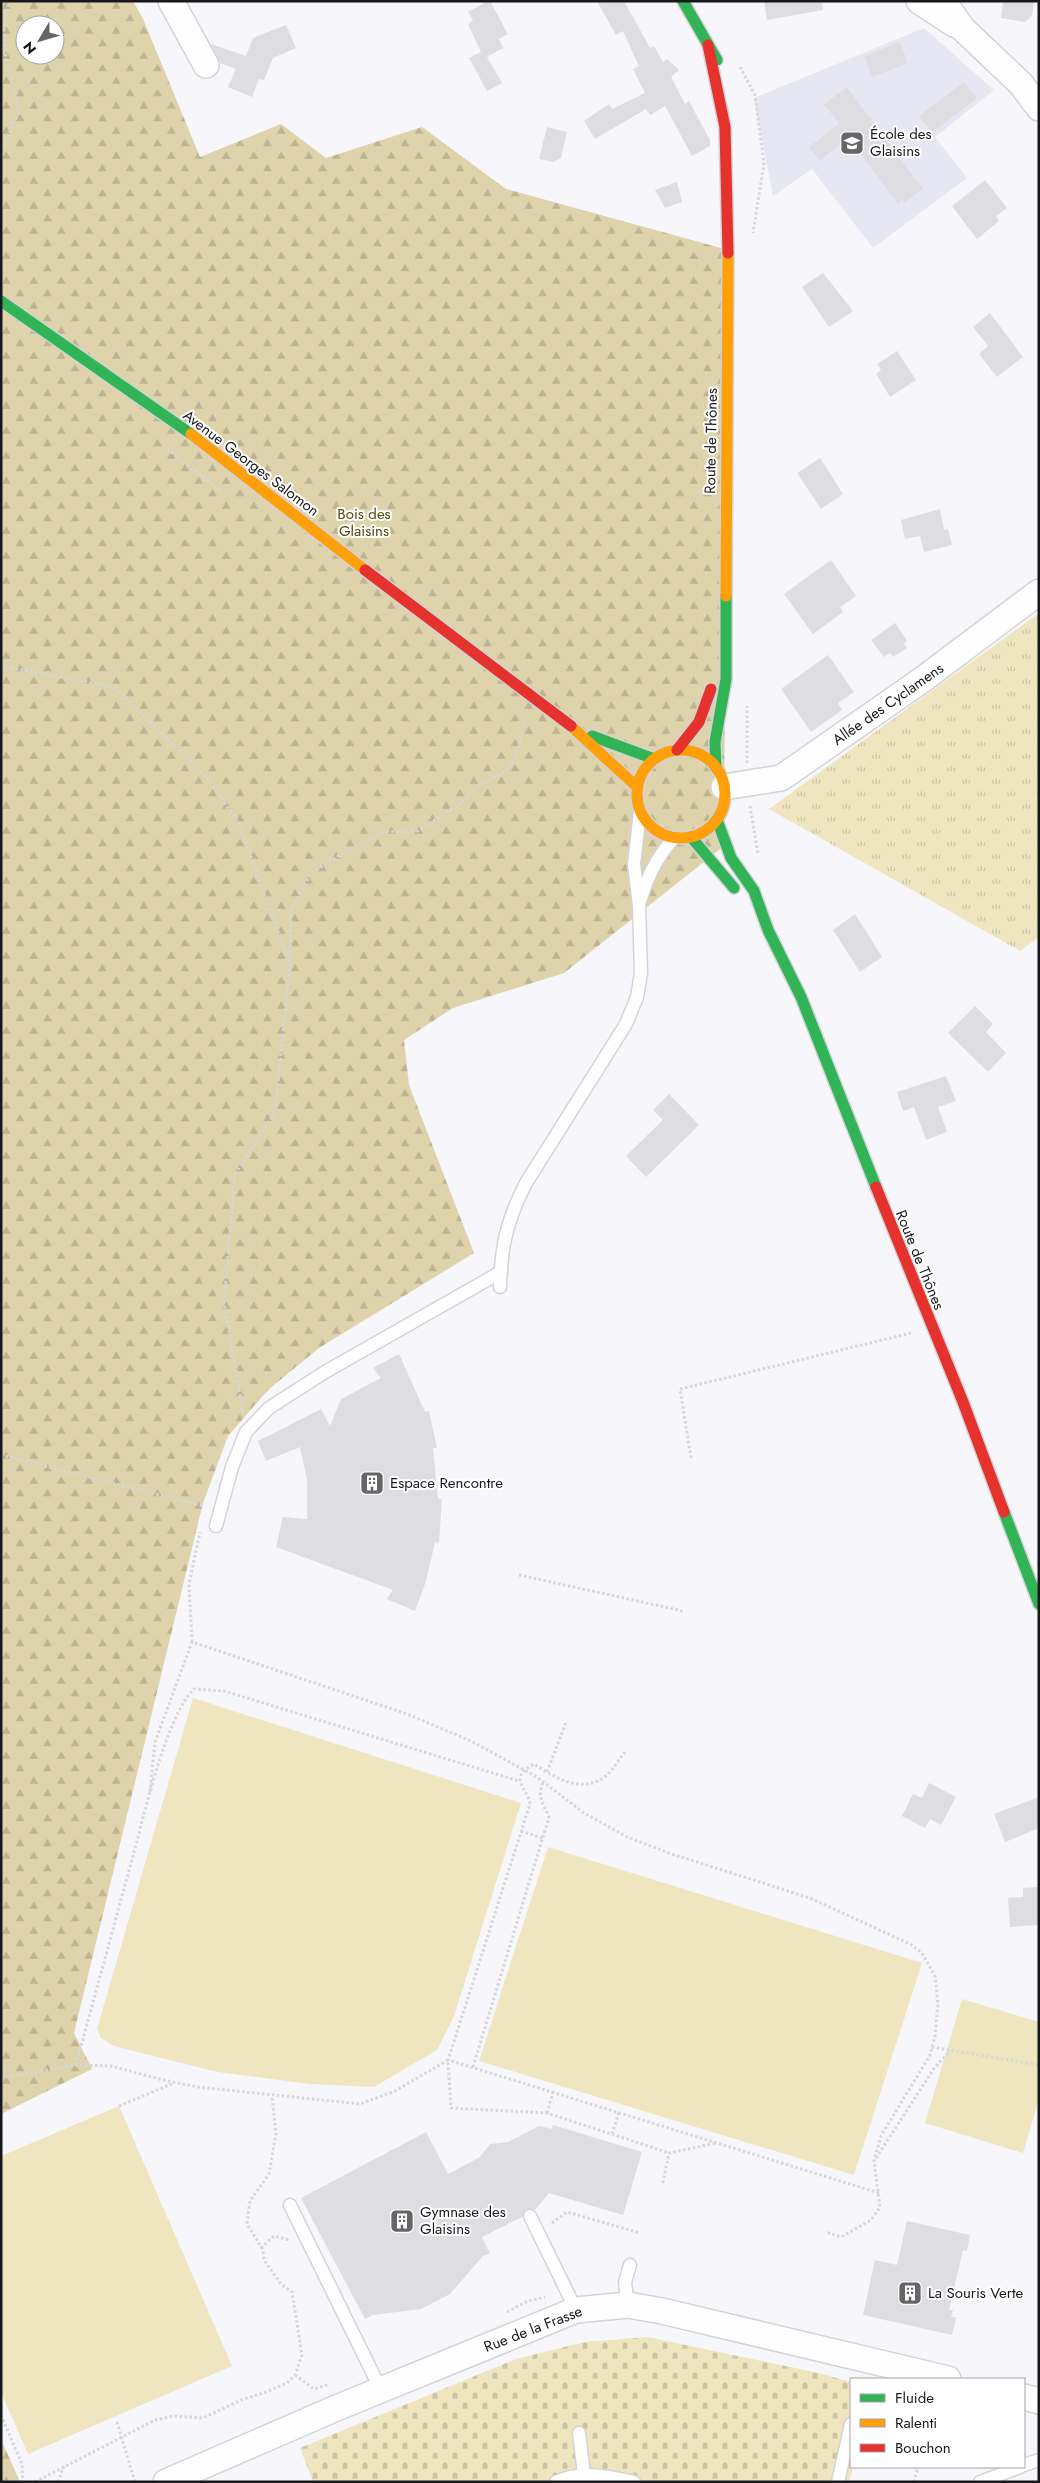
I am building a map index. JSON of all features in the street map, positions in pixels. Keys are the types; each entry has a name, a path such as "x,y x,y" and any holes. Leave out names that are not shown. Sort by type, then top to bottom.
{"main road":[{"name":"Route de Thônes","path":"684,1 726,75"},
{"name":"Route de Thônes","path":"708,45 725,127 728,250 726,678 715,742 720,777"},
{"name":"Route de Thônes","path":"728,250 738,191"},
{"name":"Avenue Georges Salomon","path":"1,301 201,441 431,622 572,728 637,787"},
{"name":"Route de Thônes","path":"677,750 691,737 703,716 725,632"},
{"name":"Avenue Georges Salomon","path":"572,728 654,759"},
{"path":"677,750 692,752 705,758 720,777 725,798 717,820 706,831 691,837 674,838 654,829 640,812 637,787 646,767 654,759 665,753 677,750"},
{"name":"Route de Thônes","path":"717,820 732,858 754,891 768,930 801,997 846,1117 963,1402 1039,1604"},
{"name":"Route de Thônes","path":"691,837 719,867 768,930"}],"street":[{"path":"171,1 206,66"},
{"path":"919,1 963,29"},
{"path":"942,1 963,29 1020,84 1039,108"},
{"name":"Allée des Cyclamens","path":"720,777 781,778 922,680 1039,592"},
{"name":"Rue de la Frasse","path":"166,2482 381,2390 576,2310 628,2305 944,2378"},
{"path":"1025,2398 1039,2401"}],"lane":[{"path":"500,1287 504,1234 514,1207 526,1183 632,1011 638,991 641,973 639,906 634,864 640,812"},
{"path":"639,906 648,876 659,854 674,838"},
{"path":"216,1526 232,1467 246,1432 269,1408 325,1372 500,1272"},
{"path":"290,2205 381,2390"},
{"path":"530,2216 576,2310"},
{"path":"628,2305 624,2291 630,2265"},
{"path":"838,2482 850,2428"},
{"path":"579,2433 584,2479"},
{"path":"1025,2465 1039,2460"},
{"path":"980,2482 1017,2468"},
{"path":"556,2482 566,2477 584,2479 599,2474 634,2482"}],"path":[{"path":"1,150 18,114 16,94 6,60 4,30 9,1"},
{"path":"1,670 12,668 114,687 209,780 239,824 290,965"},
{"path":"246,1432 224,1302 235,1174 275,1112 290,965 291,911 311,873 338,856 384,832 418,831 467,799 471,791 510,766 522,735 524,721"},
{"path":"691,1458 680,1389 932,1328"},
{"path":"1,1455 220,1510"},
{"path":"204,1515 205,1506"},
{"path":"150,1792 154,1742 192,1642 189,1584 202,1524"},
{"path":"519,1575 683,1611"},
{"path":"192,1642 407,1714 471,1741 526,1771 584,1813 627,1837 672,1854 810,1898 910,1944 922,1954 935,1976 938,2004 932,2047 930,2055 881,2136 874,2161 880,2207 871,2220 841,2237 825,2232"},
{"path":"76,2064 150,1792 175,1719 189,1694 200,1688 224,1691 519,1781"},
{"path":"547,1772 566,1722"},
{"path":"519,1781 534,1764 566,1783 588,1784 605,1777 625,1752"},
{"path":"519,1781 521,1788 530,1798 530,1804 448,2060 451,2108 547,2113 669,2154 717,2142"},
{"path":"473,2067 549,1817 540,1800 543,1782"},
{"path":"521,1831 542,1838"},
{"path":"932,2047 1039,2065"},
{"path":"874,2161 935,2067 950,2051"},
{"path":"1,2078 76,2064 112,2066 175,2083 272,2096 360,2104 395,2090 448,2060 879,2193"},
{"path":"119,2106 175,2083"},
{"path":"547,2113 553,2092"},
{"path":"35,2482 154,2420 173,2416 203,2418 241,2400 266,2392 287,2382 295,2375 302,2355 292,2292 281,2284 264,2260 261,2248 247,2224 250,2201 269,2174 276,2133 272,2096"},
{"path":"612,2134 619,2112"},
{"path":"663,2183 669,2154"},
{"path":"538,2232 567,2212 640,2233"},
{"path":"261,2248 274,2236 309,2246"},
{"path":"295,2375 314,2388 336,2383"},
{"path":"1,2415 22,2464 23,2482"},
{"path":"117,2422 135,2482"},
{"path":"58,2482 64,2466"},
{"path":"914,2482 918,2468"}],"shaded area":[{"name":"École des Glaisins","path":"924,28 994,90 935,137 967,178 873,248 812,169 773,196 754,98"}],"green space":[{"name":"Bois des Glaisins","path":"1,1 133,1 143,19 200,157 281,124 326,158 422,127 506,189 728,250 724,846 564,973 453,1008 404,1040 409,1085 474,1253 319,1348 268,1390 228,1436 203,1503 74,2033 92,2069 1,2114"},
{"path":"1039,613 1039,937 1020,951 769,809"},
{"path":"193,1698 521,1803 454,2016 437,2050 374,2087 310,2084 218,2072 114,2046 101,2038 97,2029"},
{"path":"548,1847 922,1963 854,2175 479,2061"},
{"path":"962,1999 1039,2022 1039,2099 1023,2153 925,2123"},
{"path":"119,2106 232,2366 28,2454 1,2392 1,2156"},
{"path":"647,2337 819,2373 850,2382 850,2468 853,2468 849,2482 313,2482 300,2448 516,2359 585,2342"},
{"path":"1,2439 20,2482 1,2482"}],"building":[{"path":"490,1 508,34 499,39 503,48 487,57 502,83 487,91 469,58 481,52 468,24 473,20 468,12"},
{"path":"597,1 624,1 650,48 654,46 663,62 667,59 679,70 671,77 685,104 689,101 710,140 710,146 692,156 665,106 650,115 646,109 595,139 584,121 609,104 612,109 645,93 633,69 639,66 623,31 616,35"},
{"path":"764,1 822,1 823,10 767,20"},
{"path":"1003,1 1034,1 1032,16 1025,22 1001,18"},
{"path":"286,25 296,48 273,58 264,80 259,79 252,97 228,87 236,69 220,63 211,44 246,56 253,38"},
{"path":"900,42 908,63 872,77 864,56"},
{"path":"964,82 977,98 932,133 919,116"},
{"path":"847,87 923,189 904,203 902,200 898,204 849,138 820,160 809,147 839,124 824,104"},
{"path":"547,127 567,132 561,158 553,162 539,159"},
{"path":"985,180 1007,208 996,216 999,221 977,239 952,206"},
{"path":"677,182 682,202 665,208 655,190"},
{"path":"823,273 853,311 829,327 802,287"},
{"path":"990,313 1023,357 997,377 979,354 988,346 973,327"},
{"path":"897,351 916,380 890,397 876,374 881,370 877,364"},
{"path":"820,458 843,494 821,509 797,473"},
{"path":"940,509 944,530 948,529 952,545 924,552 920,536 905,539 901,520"},
{"path":"831,560 856,596 840,607 843,612 813,634 784,594"},
{"path":"895,623 907,641 904,643 907,648 893,657 890,653 884,657 871,640"},
{"path":"828,655 854,692 838,703 842,710 811,732 781,689"},
{"path":"855,914 882,957 860,972 833,930"},
{"path":"975,1006 993,1024 986,1032 1006,1053 988,1072 948,1033"},
{"path":"946,1076 956,1101 938,1107 947,1132 926,1140 914,1107 903,1111 897,1092"},
{"path":"669,1094 699,1125 646,1177 626,1156 663,1120 653,1110"},
{"name":"Espace Rencontre","path":"399,1354 425,1412 429,1411 437,1448 433,1448 438,1499 442,1499 439,1543 435,1542 426,1581 415,1611 387,1599 393,1590 276,1547 283,1517 307,1519 307,1480 300,1447 266,1461 258,1441 321,1409 330,1426 341,1399 381,1378 373,1368"},
{"path":"929,1783 956,1797 941,1825 930,1819 925,1828 902,1816 913,1794 922,1798"},
{"path":"1039,1797 1039,1828 1005,1842 994,1814"},
{"path":"1039,1887 1039,1925 1010,1927 1008,1898 1023,1897 1023,1888"},
{"name":"Gymnase des Glaisins","path":"553,2125 642,2152 623,2215 549,2193 535,2210 526,2209 522,2217 482,2237 490,2253 483,2256 450,2294 421,2309 373,2315 365,2319 301,2198 426,2132 448,2174 480,2157 490,2144 508,2142 539,2126 552,2129"},
{"name":"La Souris Verte","path":"907,2221 970,2235 967,2251 963,2250 949,2310 953,2310 951,2316 956,2318 952,2335 863,2315 875,2260 897,2265"}],"traffic: fast":[{"path":"683,1 717,60"},
{"path":"1,301 191,434"},
{"path":"716,768 715,742 726,679 726,596"},
{"path":"592,736 654,759"},
{"path":"717,820 731,858 754,891 768,930 801,997 876,1187"},
{"path":"691,837 734,888"},
{"path":"1004,1512 1039,1604"}],"traffic: slow":[{"path":"726,596 728,253"},
{"path":"191,434 365,570"},
{"path":"571,726 637,787"},
{"path":"681,750 698,754 712,763 721,777 725,794 721,811 712,825 698,834 681,838 664,834 650,825 641,811 637,794 641,777 650,763 664,754 681,750"}],"traffic: jam":[{"path":"708,45 725,127 728,253"},
{"path":"365,570 571,726"},
{"path":"677,750 699,722 711,689"},
{"path":"876,1187 963,1402 1004,1512"}],"place":[{"name":"École des Glaisins","path":"852,143"},
{"name":"Espace Rencontre","path":"372,1483"},
{"name":"Gymnase des Glaisins","path":"402,2221"},
{"name":"La Souris Verte","path":"910,2293"}]}
